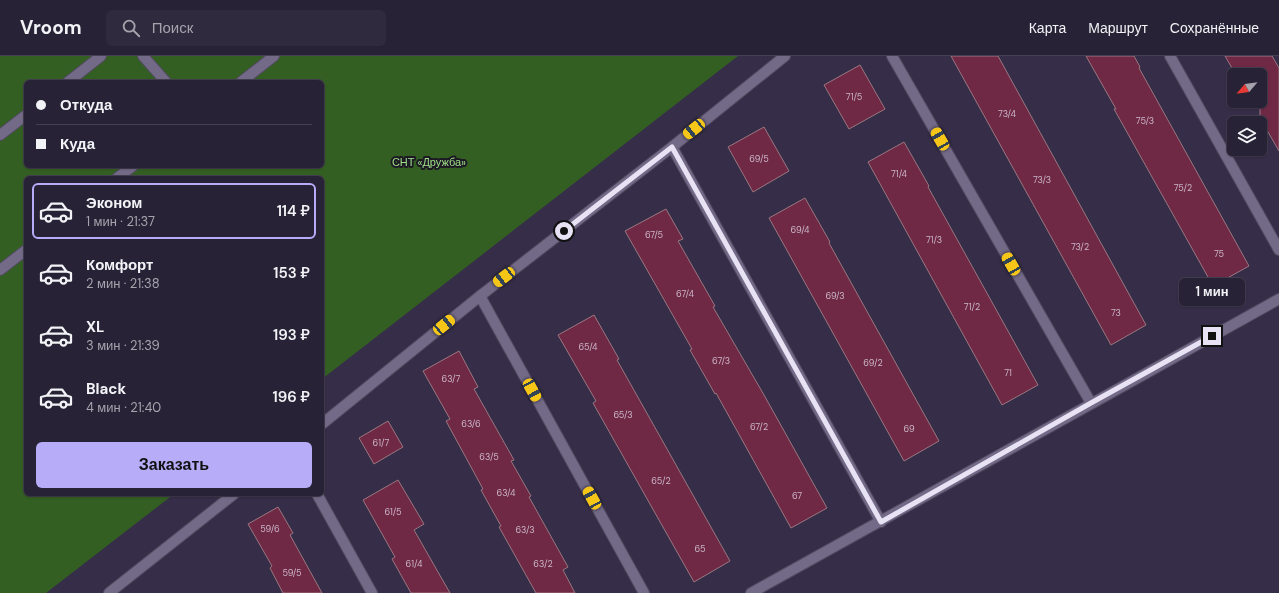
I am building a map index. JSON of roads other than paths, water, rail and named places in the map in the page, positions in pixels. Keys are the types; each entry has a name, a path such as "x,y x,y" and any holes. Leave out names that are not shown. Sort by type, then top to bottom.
{"street":[{"path":"71,80 101,56"},
{"path":"143,56 164,80"},
{"path":"244,80 274,56"},
{"path":"324,422 480,296 672,147 786,56"},
{"path":"892,56 1091,403"},
{"path":"1170,56 1279,250"},
{"path":"0,136 24,117"},
{"path":"672,147 881,522"},
{"path":"120,176 130,168"},
{"path":"0,270 24,252"},
{"path":"480,296 644,593"},
{"path":"751,593 881,522 1279,299"},
{"path":"109,593 231,496"},
{"path":"318,496 372,593"}],"park label":[{"name":"СНТ «Дружба»","path":"429,162"}]}
